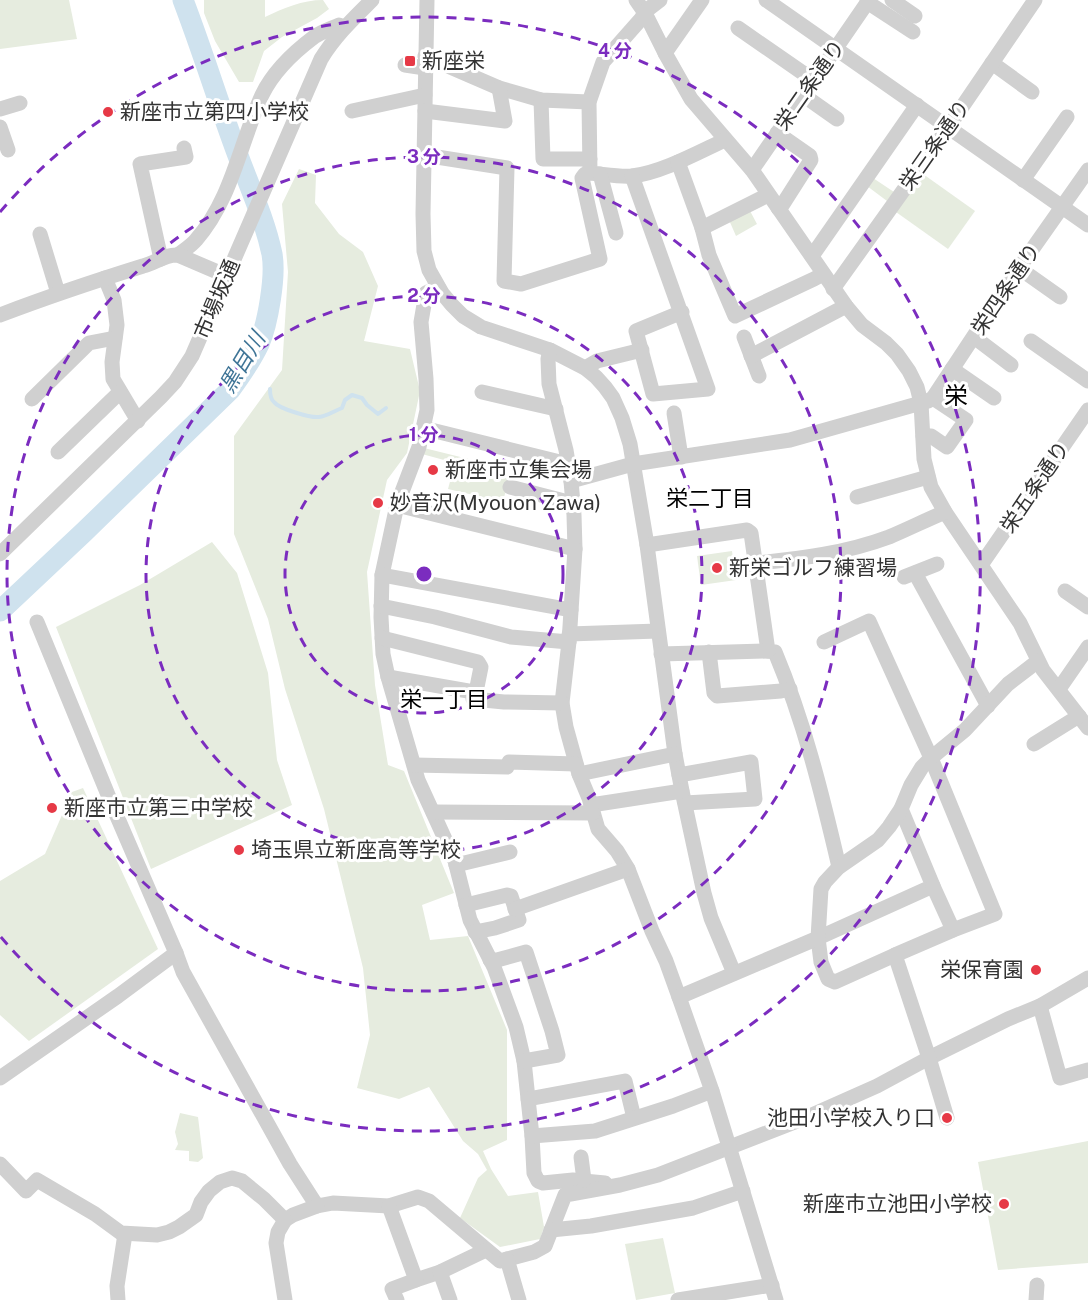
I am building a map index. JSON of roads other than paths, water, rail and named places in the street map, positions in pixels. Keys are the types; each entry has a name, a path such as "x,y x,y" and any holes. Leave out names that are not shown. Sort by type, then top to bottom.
{"street":[{"name":"市場坂通","path":"0,554 138,421 175,382 192,356 321,59 345,27 372,0"},
{"path":"427,0 423,214 424,251 429,270 438,287 463,316 481,327 550,350 585,368 596,377 613,398 622,418 630,444 647,545 675,754 683,797 711,918 734,973"},
{"path":"641,7 647,10 660,0"},
{"path":"665,53 702,0"},
{"path":"766,0 1088,225"},
{"path":"892,0 915,16"},
{"name":"栄三条通り","path":"834,289 949,127 1035,0"},
{"path":"868,1 913,32"},
{"name":"栄二条通り","path":"752,170 868,1"},
{"path":"641,7 691,99 752,170 846,306 862,325 897,354 927,401 966,420 946,447 931,436 923,436"},
{"path":"616,233 593,169 589,102 603,62 641,7"},
{"path":"178,255 196,241 224,197 262,94 272,78 283,65 316,36 339,25 345,27"},
{"path":"738,28 813,80"},
{"path":"405,66 425,62 541,100 589,102"},
{"path":"992,63 1032,92"},
{"path":"425,111 505,121 499,88"},
{"path":"352,111 425,94"},
{"path":"803,95 837,119"},
{"path":"541,100 543,159 632,176 678,162 725,140"},
{"path":"0,108 20,103"},
{"path":"812,256 917,105"},
{"path":"1023,180 1067,117"},
{"path":"0,127 8,150"},
{"path":"777,133 810,156 811,160 783,204 778,208"},
{"path":"161,259 140,164 186,157 184,148"},
{"path":"424,155 507,168 504,280 521,284 600,259 582,178 593,169"},
{"path":"678,162 702,228 709,255 735,316 823,273"},
{"name":"栄四条通り","path":"927,401 952,369 1088,170"},
{"path":"632,176 682,312 708,389 653,394 636,331 682,312"},
{"path":"702,228 768,195"},
{"path":"40,234 58,293"},
{"path":"0,315 58,293 154,263 171,255 230,269"},
{"path":"1019,268 1060,297"},
{"path":"105,278 114,300 117,325 112,362 113,379 138,421"},
{"path":"438,287 426,293 421,322 427,410 419,447 397,505 382,575 383,654 418,780 456,865 475,932 490,960 516,1027 524,1061 534,1173 538,1181 543,1183 584,1180 620,1185"},
{"path":"751,356 846,306"},
{"path":"744,337 759,376"},
{"path":"974,337 1011,364"},
{"path":"32,399 88,343 115,339"},
{"path":"1031,341 1088,381"},
{"path":"550,350 549,384 571,481 575,549 562,703 566,727 598,829 617,851 628,869 666,961 712,1090 776,1300"},
{"path":"585,368 597,361 642,350"},
{"path":"952,369 994,398"},
{"path":"58,452 120,392"},
{"path":"482,392 556,409"},
{"path":"927,401 923,436 924,459 931,487 945,512 1020,623 1038,660 1085,724 1034,744"},
{"path":"571,481 633,464 789,440 927,401"},
{"path":"674,413 681,457"},
{"name":"栄五条通り","path":"981,565 1086,417"},
{"path":"423,428 568,464"},
{"path":"856,497 928,477"},
{"path":"510,487 572,503"},
{"path":"397,505 575,549"},
{"path":"756,563 796,559 848,549 888,537 945,512"},
{"path":"647,545 747,530 751,533 768,651"},
{"path":"937,564 909,575 988,706"},
{"path":"382,575 571,610"},
{"path":"1065,591 1088,607"},
{"path":"381,606 435,617 511,637 569,638 658,631"},
{"path":"824,642 869,621 931,758 995,914 835,982 828,979 821,962 818,938 821,889 839,867 878,840 889,827 922,767 931,758 965,730 1008,684 1038,660"},
{"path":"37,622 183,972 290,1164 317,1206"},
{"path":"382,638 478,662 481,667 473,699 562,703"},
{"path":"1059,689 1088,647"},
{"path":"709,652 714,693 717,696 790,689"},
{"path":"661,654 775,652 790,689 825,806 839,867"},
{"path":"388,677 474,692"},
{"path":"414,765 507,768 510,762 578,769 675,754"},
{"path":"433,812 592,809 683,797 755,799 751,762 679,775"},
{"path":"900,808 953,930"},
{"path":"456,865 510,852"},
{"path":"515,909 628,869"},
{"path":"679,997 933,886"},
{"path":"466,905 511,896 519,920 475,932"},
{"path":"490,960 526,952 558,1055 524,1061"},
{"path":"0,1078 176,953"},
{"path":"895,955 947,1118"},
{"path":"285,1300 276,1244 278,1232 285,1220 293,1215 333,1203 389,1206 418,1197 429,1201 500,1261 534,1252 546,1246 565,1195 658,1175 805,1118 877,1086 929,1058 1087,982"},
{"path":"1040,1006 1060,1078 1088,1070"},
{"path":"528,1100 625,1081 634,1118"},
{"path":"532,1136 595,1131 712,1090"},
{"path":"581,1157 584,1180"},
{"path":"0,1164 26,1191 37,1180 124,1234 157,1235 179,1227 196,1215 209,1191 220,1182 232,1178 242,1181 285,1220"},
{"path":"551,1230 591,1226 693,1208 743,1191"},
{"path":"389,1206 416,1280"},
{"path":"118,1300 117,1286 124,1234"},
{"path":"396,1300 392,1289 440,1272 486,1250"},
{"path":"507,1259 519,1300"},
{"path":"440,1272 450,1300"},
{"path":"678,1300 772,1284"}],"waterway":[{"name":"黒目川","path":"0,611 230,390 253,356 262,335 272,287 273,263 269,240 183,0"},
{"name":"黒目川","path":"244,372 249,376"},
{"path":"270,389 270,396 277,405 315,417 342,408 345,400 352,395 362,398 378,414 386,408"}],"place":[{"name":"新座栄","path":"410,61"},
{"name":"新座市立第四小学校","path":"108,112"},
{"name":"新座市立集会場","path":"433,470"},
{"name":"妙音沢(Myouon Zawa)","path":"378,503"},
{"name":"新栄ゴルフ練習場","path":"717,568"},
{"name":"新座市立第三中学校","path":"52,808"},
{"name":"埼玉県立新座高等学校","path":"239,850"},
{"name":"栄保育園","path":"1036,970"},
{"name":"池田小学校入り口","path":"947,1118"},
{"name":"新座市立池田小学校","path":"1004,1204"}],"district":[{"name":"栄","path":"956,396"},
{"name":"栄二丁目","path":"710,498"},
{"name":"栄一丁目","path":"444,699"}]}
